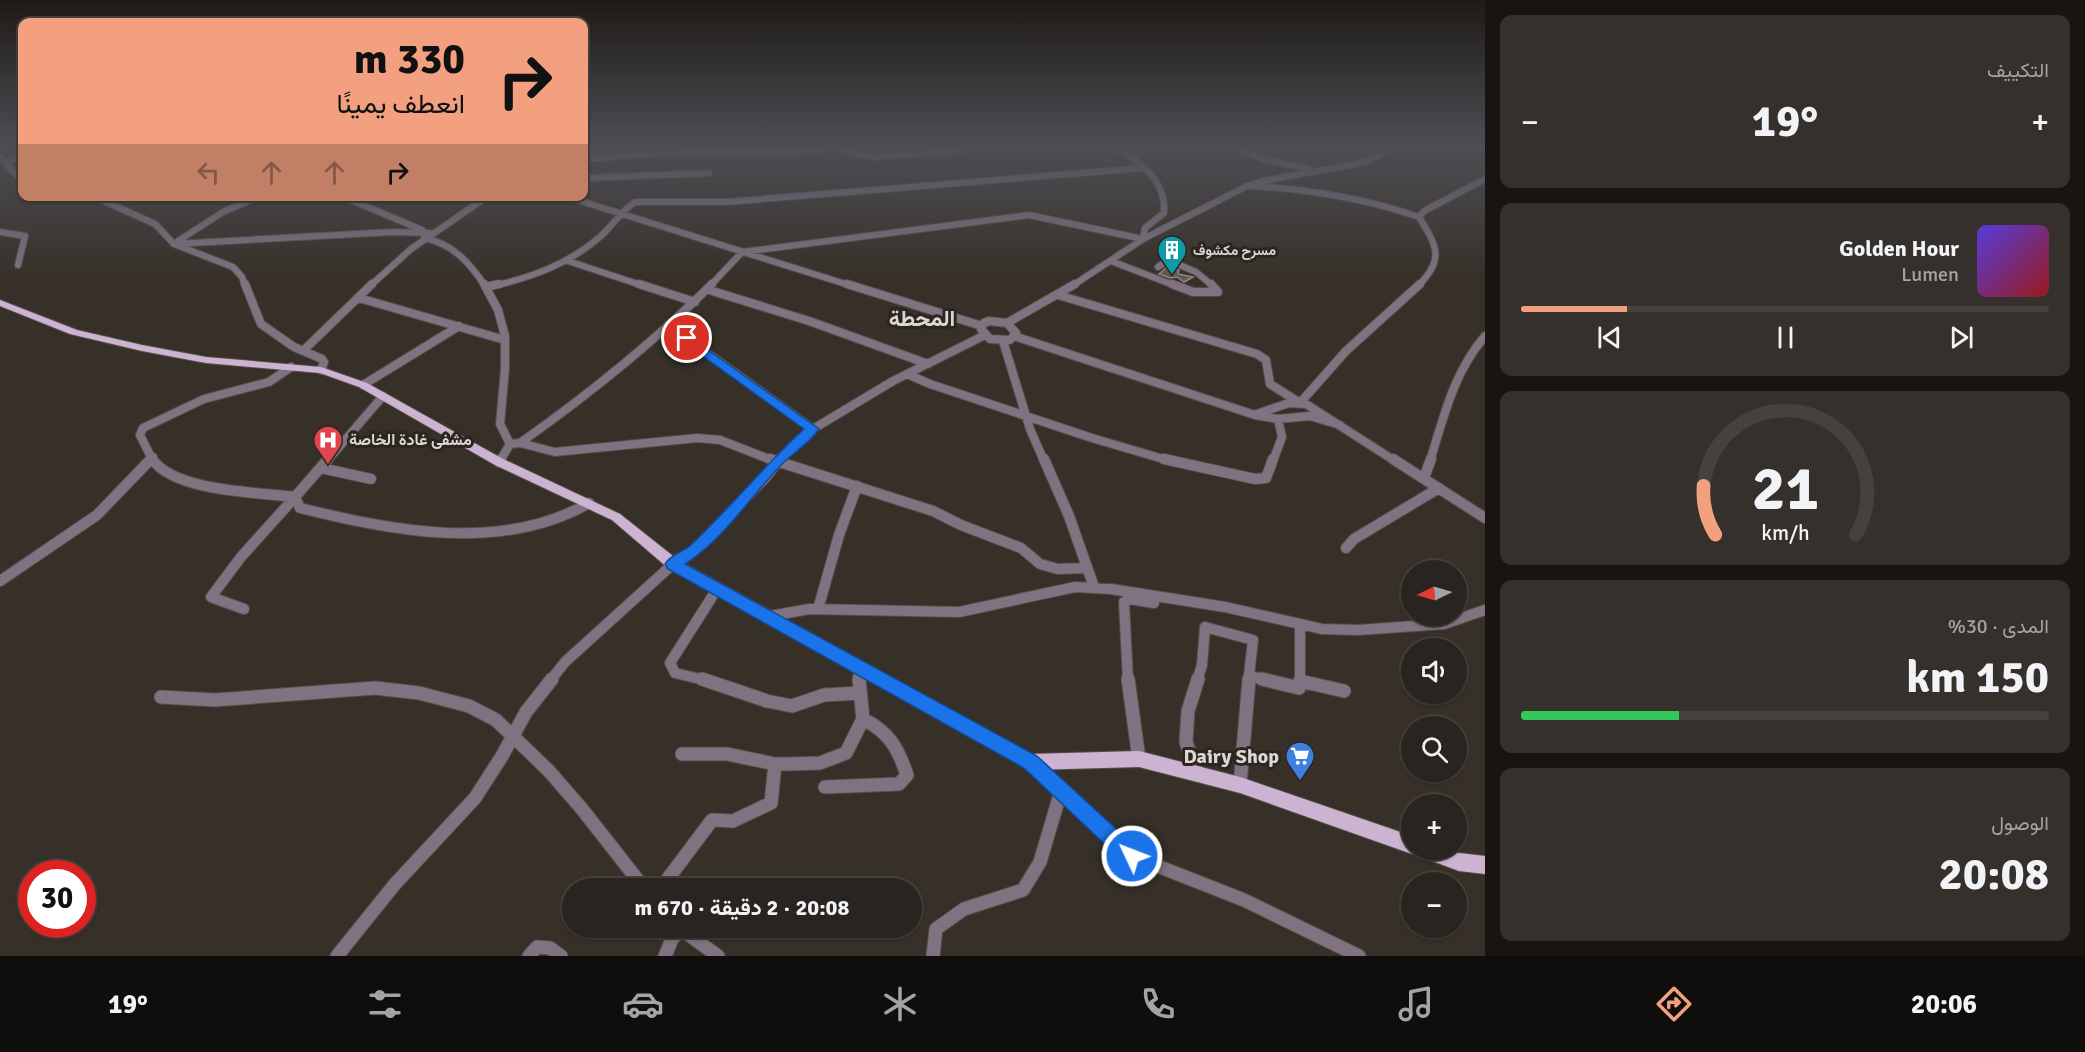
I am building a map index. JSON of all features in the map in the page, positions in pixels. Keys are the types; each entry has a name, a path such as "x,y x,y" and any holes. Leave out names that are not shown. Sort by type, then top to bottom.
{"main road":[{"path":"0,303 74,332 142,348 206,360 321,370 363,384 499,462 616,517 673,564 1030,762 1139,759 1240,785 1401,841"},
{"path":"1453,860 1485,865"}],"street":[{"path":"486,287 515,281 568,261 603,234 618,214 635,202 726,202 878,190"},
{"path":"1143,239 1144,228 1164,213 1166,205 1163,190"},
{"path":"1007,323 1058,295 1143,239 1240,190"},
{"path":"1255,415 1289,404 1300,403 1339,358 1431,273 1438,261 1437,250 1419,217 1345,194 1291,190"},
{"path":"1419,217 1424,211 1465,190"},
{"path":"104,201 155,225 175,244 233,267 242,277 261,324 294,347 322,358 324,362 321,370"},
{"path":"175,244 223,212 248,201"},
{"path":"353,201 442,242 453,249 477,273 502,316 506,340 500,424 503,434 515,443 555,452 697,438 720,440 777,462 933,511 961,525 1021,548 1040,564 1058,569 1087,568"},
{"path":"304,350 387,269 427,236 480,201"},
{"path":"580,201 982,326 995,320 1007,323 1015,329 1014,336"},
{"path":"499,462 515,443 546,425 669,325 709,290 742,252 1029,216 1143,239"},
{"path":"0,232 25,236 18,265"},
{"path":"175,244 393,232 427,236"},
{"path":"1111,261 1193,292 1218,292 1205,278 1188,267 1168,260 1158,267"},
{"path":"568,261 695,302"},
{"path":"709,290 819,324 927,364"},
{"path":"1058,295 1257,354 1266,360 1270,384 1300,403 1316,409 1485,518"},
{"path":"358,298 506,340"},
{"path":"669,325 813,429"},
{"path":"363,384 459,326"},
{"path":"982,326 985,335"},
{"path":"337,956 395,884 475,798 526,711 565,662 673,564 693,551 707,538 765,478 777,462 813,429 850,405 907,374 985,335 1003,341 1014,336 1255,415 1278,419 1310,416 1340,425"},
{"path":"1424,478 1462,367 1476,345 1485,336"},
{"path":"1003,341 1030,429 1069,516 1094,587"},
{"path":"291,367 269,382 204,399 143,428 140,435 160,470 195,482 241,491 295,497"},
{"path":"907,374 1027,417 1167,460 1255,479 1266,478 1282,437 1278,419"},
{"path":"244,609 211,597 241,557 383,396"},
{"path":"0,581 97,515 153,457"},
{"path":"321,468 370,479"},
{"path":"818,609 839,535 857,486"},
{"path":"1346,548 1354,539 1438,488"},
{"path":"295,497 300,508 335,517 439,534 511,530 562,518 589,503"},
{"path":"765,617 818,609 959,612 1075,587 1094,587 1225,607 1322,629 1358,630 1444,624 1485,610"},
{"path":"717,590 670,663 675,673 710,681 767,701 792,706 824,695 860,693"},
{"path":"1139,759 1128,677 1124,602 1130,599 1154,603 1153,596"},
{"path":"1249,675 1299,688 1300,624"},
{"path":"1197,774 1186,742 1188,711 1202,665 1205,644 1203,628 1229,632 1253,640 1242,738 1240,785"},
{"path":"682,754 727,754 775,764 820,763 846,753 863,719 858,667"},
{"path":"1300,681 1344,691"},
{"path":"161,697 229,701 375,688 427,694 459,703 493,717 512,738 520,742 575,800 636,878"},
{"path":"825,788 899,784 906,775 892,739 881,727 863,719"},
{"path":"1030,762 1132,856 1150,866 1192,878 1263,907 1359,956"},
{"path":"668,878 712,820 733,821 771,803 775,764"},
{"path":"935,955 936,929 964,909 1023,890 1040,862 1061,791"},
{"path":"665,956 673,938"},
{"path":"693,938 718,956"},
{"path":"529,956 537,947 550,948 561,956"}],"building":[{"name":"مسرح مكشوف","path":"1167,267 1179,270 1178,274 1193,277 1184,282 1177,277 1170,278 1159,274"}],"place":[{"name":"مسرح مكشوف","path":"1172,276"},
{"name":"مشفى غادة الخاصة","path":"328,466"},
{"name":"Dairy Shop","path":"1300,782"}],"district":[{"name":"المحطة","path":"922,318"}],"route":[{"path":"687,338 813,429 777,462 765,478 693,551 673,564 1030,762 1132,856"}]}
